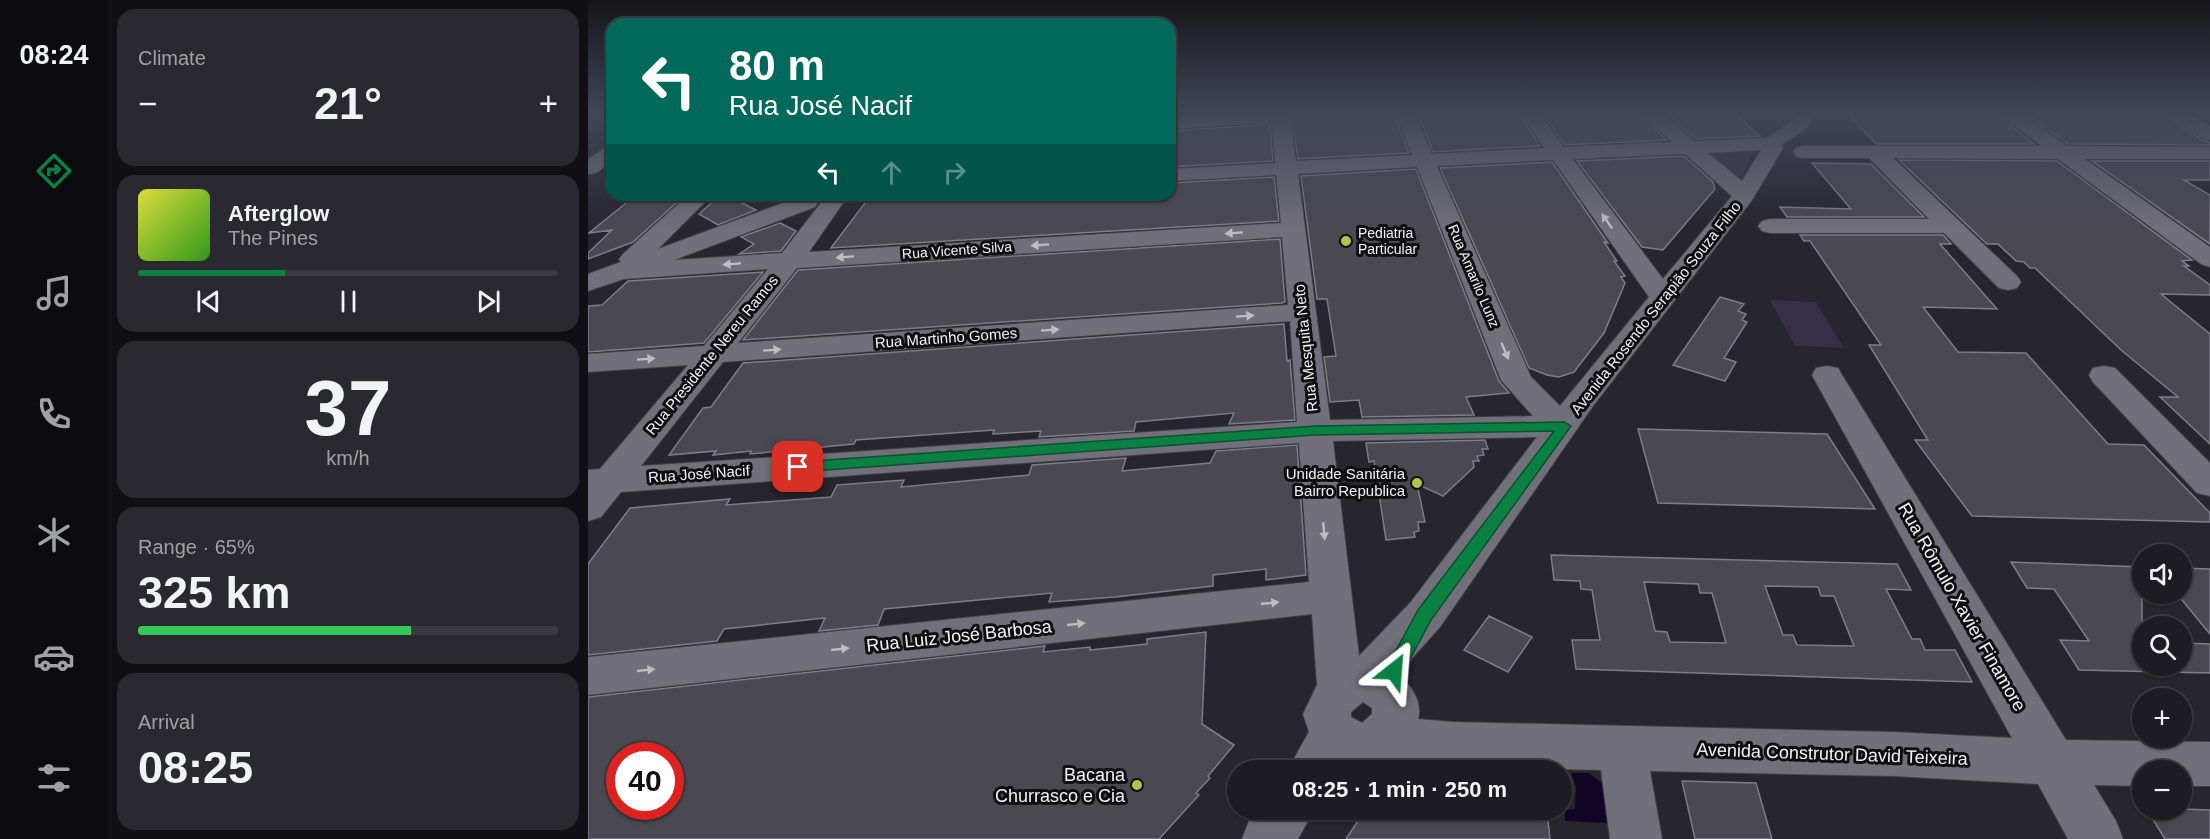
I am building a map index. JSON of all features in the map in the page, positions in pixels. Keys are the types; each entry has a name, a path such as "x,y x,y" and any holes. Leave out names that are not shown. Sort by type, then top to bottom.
{"street":[{"name":"Rua Mesquita Neto","path":"1285,151 1303,312 1330,596 1356,726"},
{"name":"Rua Amarilo Lunz","path":"1422,151 1517,380 1538,403 1573,413"},
{"path":"1176,174 1598,151"},
{"path":"1693,151 1751,185"},
{"name":"Avenida Rosendo Serapião Souza Filho","path":"1356,726 1425,615 1573,413 1779,151"},
{"path":"1873,151 2008,282"},
{"path":"2060,151 2210,259"},
{"path":"2072,151 2210,153"},
{"path":"1559,153 1640,269 1671,288"},
{"path":"588,274 627,265 695,201"},
{"path":"588,283 627,265 791,201"},
{"name":"Rua Presidente Nereu Ramos","path":"588,508 599,481 714,354 838,201"},
{"path":"1770,226 1950,226"},
{"name":"Rua Vicente Silva","path":"627,265 790,260 1293,229"},
{"name":"Rua Martinho Gomes","path":"588,363 1303,312"},
{"name":"Rua Rômulo Xavier Finamore","path":"1827,375 2097,839"},
{"path":"2104,375 2210,484"},
{"name":"Rua José Nacif","path":"599,481 1573,413"},
{"name":"Rua Luiz José Barbosa","path":"588,676 1330,596"},
{"name":"Avenida Construtor David Teixeira","path":"1356,726 1454,744 1893,754 2052,762 2210,764"},
{"path":"1622,749 1636,839"}],"shaded area":[{"path":"1745,151 1753,151 1742,179 1703,152"},
{"path":"1770,300 1816,302 1844,348 1795,346"},
{"path":"1572,773 1589,773 1605,785 1610,823 1565,821 1572,820 1576,787"}],"building":[{"path":"1176,151 1272,151 1273,161 1176,167"},
{"path":"1297,151 1408,151 1409,153 1298,159"},
{"path":"1684,156 1713,182 1715,189 1663,250 1642,247 1577,161"},
{"path":"1899,160 2057,161 2192,260 2182,261 2189,266 2184,266 2210,285 2210,295 2161,294 2210,334 2210,444 2160,397 2178,397 2121,350 2035,268 2030,268 2024,262 2016,261 1998,244 1987,244"},
{"path":"2092,161 2210,161 2210,180 2184,180 2210,195 2210,244"},
{"path":"1552,162 1608,243 1604,242 1625,276 1621,277 1625,283 1604,333 1574,372 1559,377 1529,368 1440,168"},
{"path":"1812,163 1871,164 1924,217 1787,217 1780,207 1851,209"},
{"path":"1416,169 1499,381 1509,393 1466,397 1474,415 1362,417 1359,400 1330,402 1324,357 1336,356 1327,299 1317,299 1301,176"},
{"path":"1274,177 1279,221 831,248 866,201 1176,201 1176,183"},
{"path":"629,201 678,201 633,242 588,259 588,253 612,230 589,233"},
{"path":"713,201 738,201 756,210 718,225 699,214"},
{"path":"780,223 796,231 781,251 739,254 754,244 741,237"},
{"path":"1800,235 1943,235 1951,244 1940,244 1997,309 1923,307 1958,352 2026,353 2108,444 2144,445 2210,513 2210,522 1972,516 1915,440 1928,440 1869,345 1881,345 1810,241 1804,241"},
{"path":"1280,239 1285,302 1282,303 743,340 798,270"},
{"path":"763,272 704,343 588,352 588,306 602,305 628,281"},
{"path":"1720,297 1744,304 1738,311 1746,314 1742,320 1747,322 1724,358 1736,362 1725,381 1673,365"},
{"path":"1284,324 1287,361 1290,360 1295,420 1229,424 1234,413 1136,422 1134,431 1039,437 1041,431 993,434 994,430 856,440 854,444 750,454 751,451 713,455 716,451 669,455 703,408 711,407 743,363"},
{"path":"1638,429 1827,434 1875,509 1658,503"},
{"name":"Unidade Sanitária Bairro Republica","path":"1485,440 1488,449 1482,449 1484,455 1477,456 1479,461 1473,461 1474,467 1443,496 1417,484 1425,522 1418,522 1419,531 1414,532 1415,537 1386,540 1374,461 1369,462 1366,443"},
{"path":"1297,445 1306,575 1266,580 1266,569 1213,575 1213,586 1115,597 1049,602 1052,593 884,609 878,625 819,631 825,618 724,629 717,641 588,655 588,564 630,508 730,499 726,505 831,497 837,485 904,480 901,487 1029,475 1032,465 1126,458 1122,471 1210,463 1216,451"},
{"path":"1551,555 1897,564 1911,590 1886,589 1912,639 1920,639 1925,650 1955,650 1972,682 1576,669 1572,640 1600,640 1592,590 1581,589 1580,581 1554,580","holes":["1644,582 1698,584 1700,593 1712,593 1726,643 1670,642 1667,632 1655,631","1765,586 1818,587 1821,596 1834,596 1854,646 1797,645 1793,635 1783,635"]},
{"path":"2011,562 2132,567 2132,604 2142,604 2142,616 2132,616 2132,671 2079,670 2060,640 2089,641 2054,589 2027,588"},
{"path":"2192,568 2210,569 2210,634 2185,604 2192,604"},
{"path":"1489,616 1532,637 1508,672 1464,650"},
{"path":"1206,632 1202,724 1234,745 1196,793 1199,795 1159,839 588,839 588,697 1045,646 1043,652 1147,644 1147,639"},
{"path":"2192,643 2210,644 2210,673 2192,673"},
{"path":"1682,781 1756,783 1772,839 1695,839"},
{"path":"2192,809 2210,810 2210,839 2165,839 2153,820 2192,820"},
{"path":"1358,820 1548,820 1550,839 1346,839"}],"place":[{"name":"Pediatria Particular","path":"1346,241"},
{"name":"Unidade Sanitária Bairro Republica","path":"1417,483"},
{"name":"Bacana Churrasco e Cia","path":"1137,785"}],"route":[{"path":"798,467 1315,431 1564,426 1425,615 1394,671"}]}
